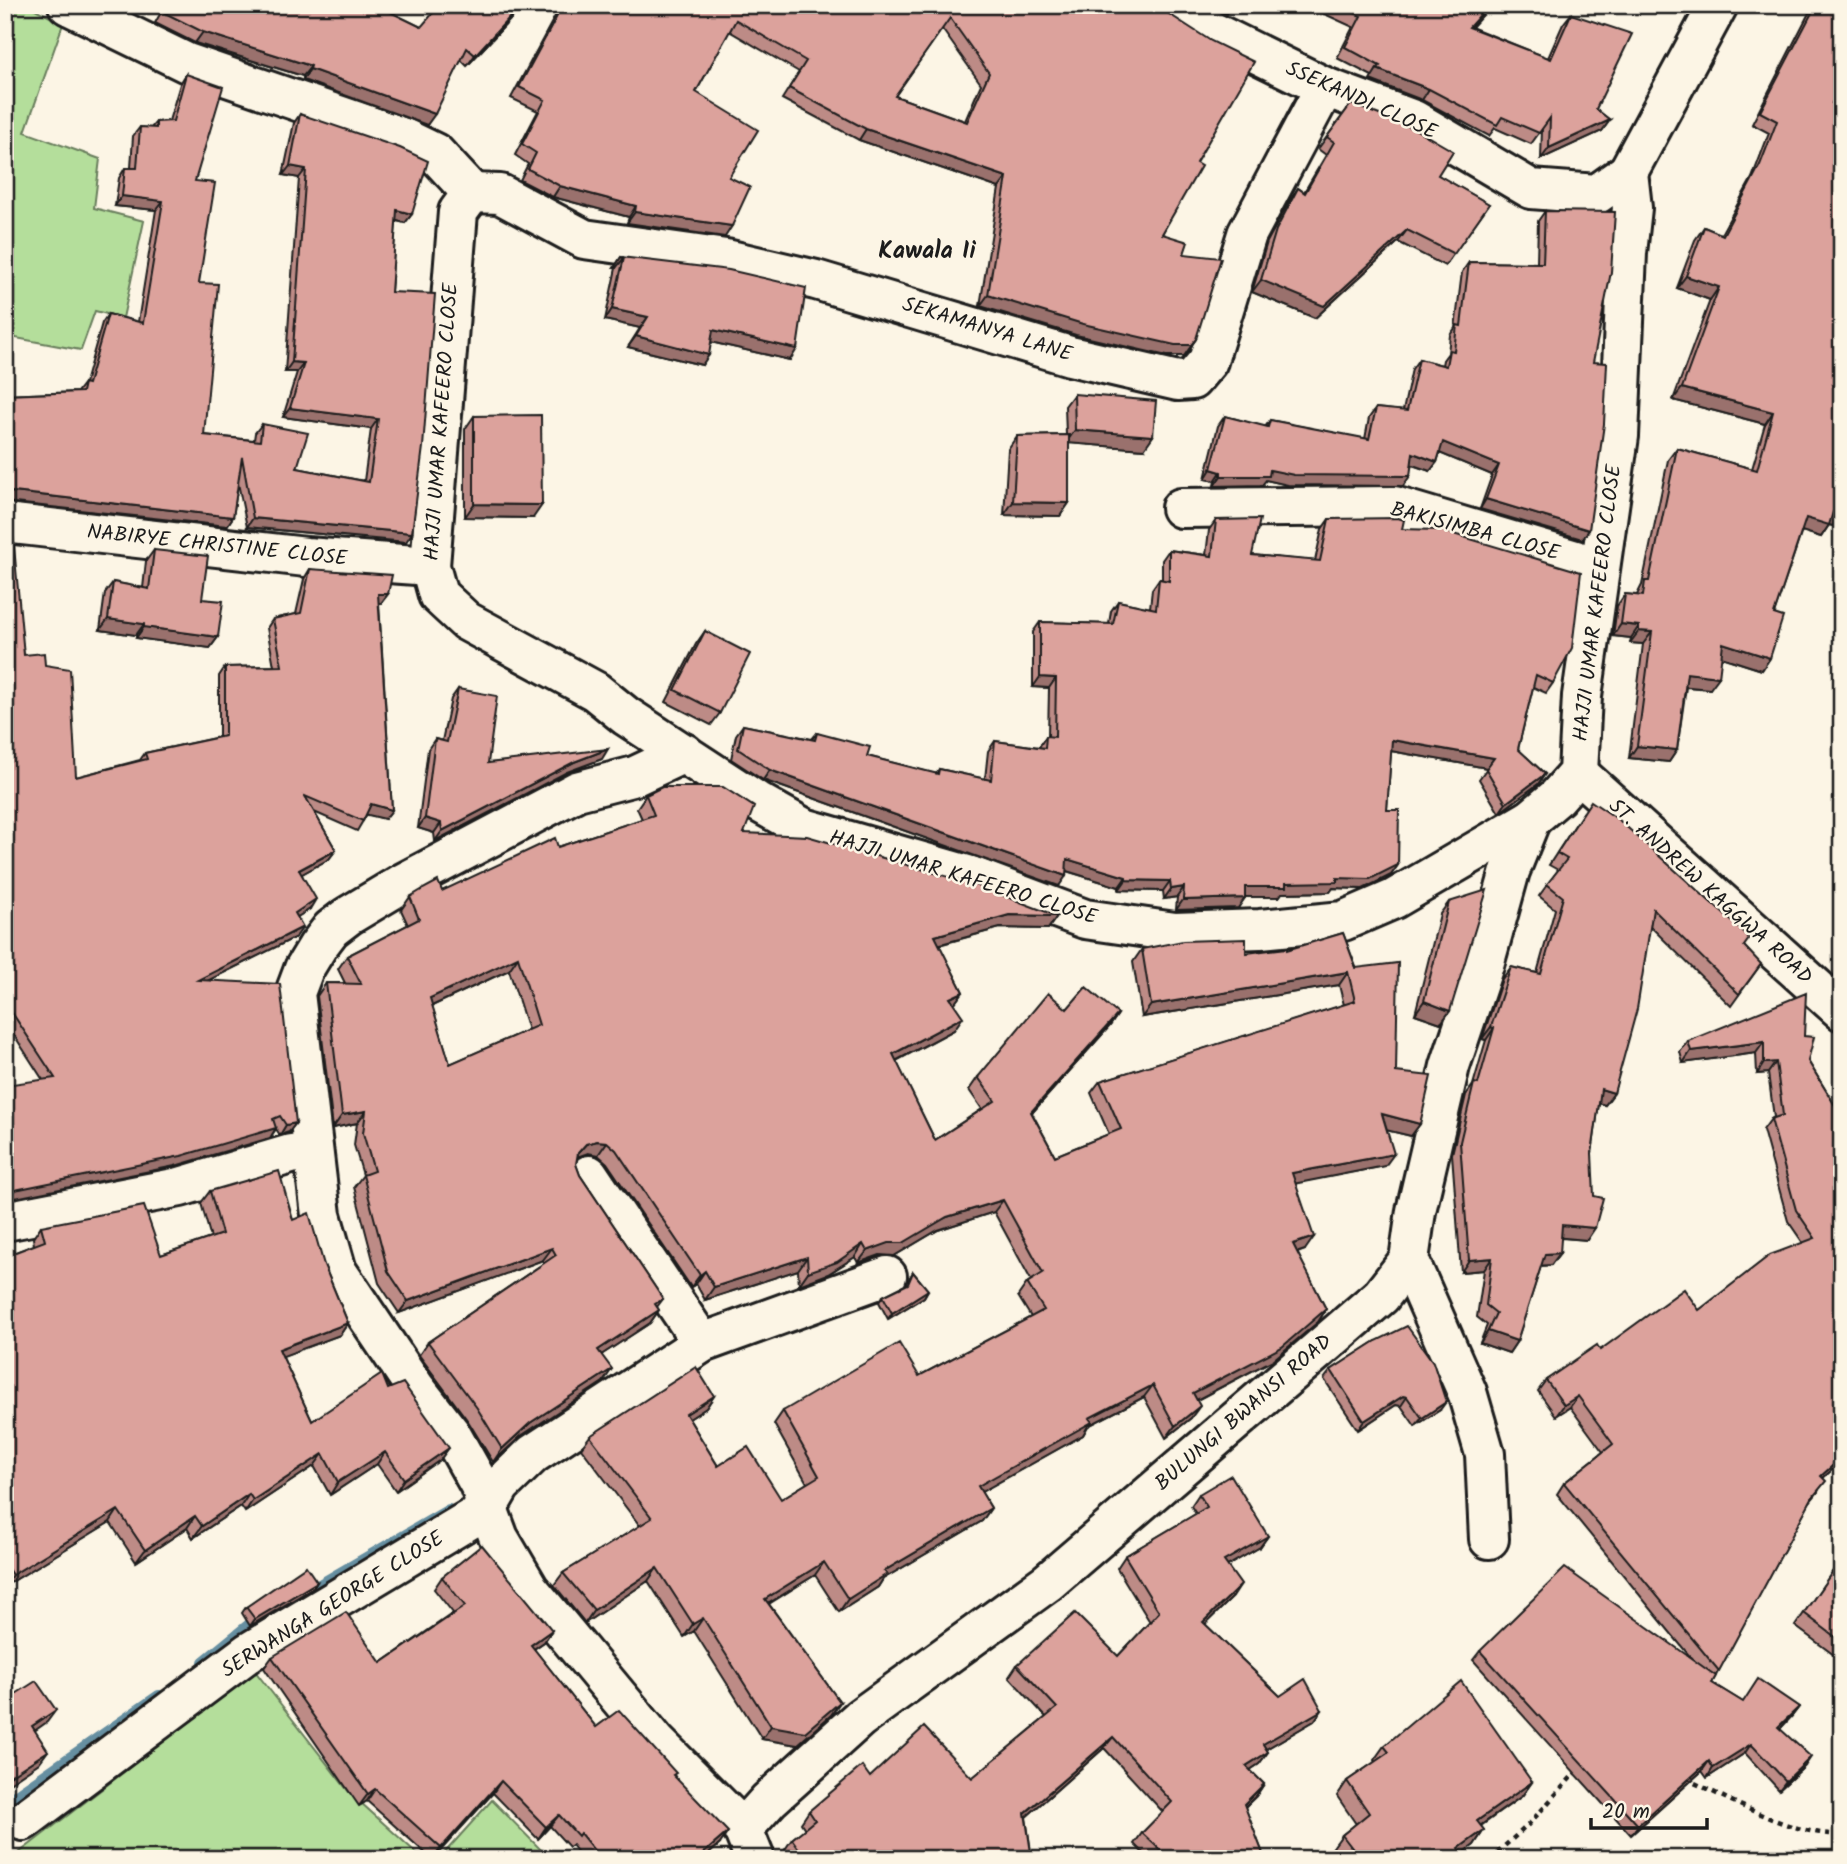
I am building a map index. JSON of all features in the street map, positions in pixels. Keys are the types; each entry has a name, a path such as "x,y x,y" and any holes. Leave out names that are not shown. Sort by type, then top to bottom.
{"street":[{"path":"68,5 187,63 402,137 435,153 472,193"},
{"name":"SSEKANDI CLOSE","path":"1171,5 1213,32 1325,87 1414,120 1531,189 1597,194 1628,172"},
{"path":"1628,172 1718,5"},
{"name":"SEKAMANYA LANE","path":"472,193 500,194 584,239 739,262 922,309 1070,356 1178,381 1192,380 1208,361 1247,234 1325,87"},
{"name":"HAJJI UMAR KAFEERO CLOSE","path":"472,193 458,212 430,566 438,595 466,621 575,679 756,802 804,828 971,876 1085,919 1175,932 1260,929 1343,921 1394,899 1531,819 1557,797 1578,773 1582,696 1619,436 1627,253 1632,208 1628,172"},
{"name":"BAKISIMBA CLOSE","path":"1181,508 1394,506 1599,567"},
{"name":"NABIRYE CHRISTINE CLOSE","path":"5,523 306,557 430,566"},
{"path":"684,753 635,776 577,792 403,883 331,929 310,957 295,993 321,1215 337,1271 416,1389 452,1434 479,1484 494,1497 509,1556 529,1589 656,1742 749,1844"},
{"name":"ST. ANDREW KAGGWA ROAD","path":"1578,773 1842,1010"},
{"name":"BULUNGI BWANSI ROAD","path":"749,1844 769,1800 860,1718 1059,1573 1381,1296 1409,1260 1416,1211 1450,1066 1484,965 1510,872 1531,819"},
{"path":"5,1222 180,1187 291,1154 313,1151"},
{"path":"589,1175 702,1343"},
{"path":"1409,1260 1467,1392 1485,1454 1489,1539"},
{"name":"SERWANGA GEORGE CLOSE","path":"23,1821 249,1652 494,1497 533,1454 702,1343 887,1276"}],"path":[{"path":"1490,1859 1528,1825 1583,1765"},
{"path":"1672,1774 1780,1821 1823,1835 1842,1834"}],"green space":[{"path":"5,5 28,5 63,24 25,132 100,159 94,208 144,221 123,318 95,311 81,350 5,336"},
{"path":"255,1671 349,1792 423,1859 11,1859"},
{"path":"492,1800 550,1859 439,1859"}],"building":[{"path":"167,5 376,5 421,27 440,5 521,5 475,55 467,48 435,114 310,69 311,66 203,32 163,12"},
{"path":"563,5 1160,5 1166,12 1211,41 1254,62 1196,163 1201,166 1162,234 1188,242 1184,254 1221,258 1196,339 1191,345 1175,345 1083,324 988,295 1007,177 866,129 789,88 806,61 736,20 696,92 758,130 729,177 750,187 732,226 635,212 636,206 560,186 528,169 536,153 522,144 545,100 519,87","holes":["950,18 989,73 967,122 895,96"]},
{"path":"1337,5 1489,5 1469,27 1551,59 1571,14 1632,34 1596,109 1610,120 1549,148 1550,118 1539,133 1502,117 1497,125 1429,89 1377,69 1380,66 1345,47 1361,16"},
{"path":"1816,5 1842,5 1842,83 1832,103 1842,108 1842,513 1833,512 1829,525 1806,518 1774,614 1783,617 1770,658 1723,643 1719,677 1687,673 1677,750 1637,746 1652,632 1639,631 1639,626 1621,624 1625,594 1643,596 1645,581 1649,581 1677,448 1757,470 1773,412 1682,388 1719,287 1686,276 1704,227 1723,235 1760,165 1777,121 1760,112"},
{"path":"186,74 223,87 195,181 215,183 199,283 218,284 204,435 260,441 262,424 308,433 297,468 369,482 378,419 290,408 304,363 292,362 306,169 290,166 300,114 400,148 428,161 412,214 397,210 391,292 435,294 423,447 412,533 253,518 242,457 233,517 5,493 5,395 82,392 84,383 88,384 108,314 143,323 163,201 122,196 125,168 137,168 140,127 156,128 156,122 173,121"},
{"path":"1351,104 1413,128 1453,151 1438,175 1489,204 1454,254 1407,230 1324,306 1261,280 1276,230 1298,188 1305,193 1334,142 1327,137"},
{"path":"1545,211 1615,212 1611,272 1593,362 1607,363 1604,424 1589,530 1486,499 1499,465 1443,442 1437,462 1413,453 1410,476 1294,475 1270,470 1269,476 1221,476 1221,472 1211,469 1225,416 1268,427 1270,420 1369,439 1376,408 1407,411 1419,359 1446,366 1449,350 1454,351 1457,325 1461,326 1469,262 1543,263"},
{"path":"621,257 729,270 806,288 797,349 713,330 709,355 636,336 648,317 612,309 624,258"},
{"path":"1074,394 1156,401 1153,436 1075,430"},
{"path":"541,415 542,505 474,504 474,416"},
{"path":"1069,435 1069,503 1013,502 1017,436"},
{"path":"1260,519 1252,555 1320,561 1329,519 1404,520 1402,529 1440,530 1581,572 1572,648 1553,683 1536,675 1518,749 1545,774 1506,803 1486,769 1494,758 1392,740 1387,810 1399,810 1398,865 1370,879 1337,878 1337,882 1286,883 1286,887 1245,887 1245,898 1183,900 1184,887 1171,889 1170,881 1126,880 1126,877 1067,859 1066,876 770,770 738,749 743,725 815,740 817,733 870,747 867,756 938,774 939,769 991,780 995,741 1045,748 1046,736 1055,737 1056,678 1040,677 1040,622 1113,624 1118,601 1156,609 1159,579 1169,581 1169,550 1212,556 1216,520"},
{"path":"5,533 13,536 24,655 44,653 45,665 70,669 76,777 147,759 145,753 225,736 225,667 282,666 273,619 301,613 310,569 392,575 388,594 378,594 392,810 371,804 363,821 305,796 336,850 299,870 316,899 295,913 303,927 198,980 280,984 296,1123 286,1125 280,1116 273,1119 276,1128 181,1156 5,1192 5,1085 55,1078 5,1002"},
{"path":"154,550 208,556 202,599 223,601 218,637 108,619 113,582 149,589"},
{"path":"705,631 750,654 720,713 675,690"},
{"path":"458,689 497,696 488,763 608,749 574,762 442,831 441,823 425,818 435,739 447,742"},
{"path":"662,787 723,787 754,807 744,833 807,836 973,884 1057,916 1009,915 935,936 963,992 950,998 963,1017 893,1054 935,1140 995,1101 978,1077 1048,993 1067,1009 1086,987 1118,1014 1031,1112 1055,1156 1121,1129 1100,1081 1355,1001 1348,972 1151,1005 1142,949 1183,941 1246,939 1246,953 1287,950 1343,933 1356,968 1398,963 1396,1072 1431,1076 1420,1124 1382,1114 1394,1154 1292,1173 1314,1237 1293,1244 1326,1309 1282,1347 1193,1393 1200,1406 1175,1426 1153,1385 1089,1418 1092,1422 978,1486 991,1508 884,1571 887,1574 848,1599 824,1562 765,1599 840,1702 805,1732 771,1726 703,1618 693,1624 657,1568 594,1610 563,1573 652,1518 590,1436 696,1367 714,1396 686,1414 718,1466 748,1447 781,1499 819,1476 783,1411 899,1343 919,1376 1044,1310 1027,1283 1043,1273 1003,1200 947,1217 903,1243 889,1243 867,1251 863,1244 837,1262 808,1272 807,1257 714,1287 705,1271 700,1275 616,1150 607,1142 586,1144 578,1153 576,1164 580,1175 663,1299 655,1304 659,1310 598,1350 612,1369 530,1423 502,1449 477,1408 428,1342 556,1255 552,1248 408,1301 388,1271 363,1175 374,1171 363,1133 366,1111 342,1115 326,983 361,984 347,956 419,919 410,897 423,889 438,881 442,891 555,838 558,847 654,815 646,795","holes":["518,957 539,1025 450,1064 430,998"]},
{"path":"1591,801 1619,820 1745,933 1749,939 1744,946 1761,964 1739,994 1653,909 1637,1009 1614,1093 1601,1089 1592,1153 1594,1196 1603,1198 1595,1228 1562,1225 1560,1253 1545,1254 1517,1341 1488,1331 1496,1313 1486,1305 1492,1258 1469,1260 1460,1142 1474,1083 1478,1084 1494,1028 1491,1027 1511,967 1541,974 1563,897 1547,884 1567,859 1557,853"},
{"path":"1487,890 1450,1011 1424,1001 1449,902"},
{"path":"1806,993 1804,1036 1814,1037 1808,1061 1842,1117 1842,1457 1821,1476 1826,1481 1812,1498 1719,1671 1564,1483 1613,1444 1578,1396 1564,1405 1546,1380 1597,1345 1600,1350 1684,1289 1699,1310 1770,1255 1815,1238 1796,1210 1771,1119 1783,1115 1776,1062 1764,1063 1764,1042 1691,1051 1688,1041"},
{"path":"279,1171 293,1220 309,1213 324,1265 348,1323 279,1349 312,1421 382,1374 388,1389 403,1383 449,1448 404,1479 385,1452 338,1482 323,1454 253,1500 249,1494 202,1526 195,1516 145,1550 118,1510 12,1575 5,1564 5,1256 45,1241 41,1226 144,1206 161,1255 222,1234 210,1191"},
{"path":"913,1272 928,1290 892,1313 883,1296 908,1284"},
{"path":"1407,1326 1433,1362 1446,1402 1422,1418 1407,1397 1403,1396 1364,1421 1331,1370 1376,1341"},
{"path":"1231,1475 1268,1536 1224,1561 1241,1585 1203,1622 1280,1696 1305,1679 1322,1710 1263,1744 1268,1752 1246,1766 1264,1784 1244,1804 1265,1859 1170,1859 1142,1833 1172,1802 1113,1737 1025,1813 1032,1859 806,1859 792,1839 815,1820 809,1811 862,1766 870,1777 924,1727 972,1778 1057,1708 1017,1665 1075,1613 1118,1656 1159,1612 1125,1556 1207,1507 1199,1494"},
{"path":"482,1545 552,1630 531,1645 596,1727 619,1710 676,1773 673,1775 728,1832 697,1859 601,1859 580,1833 578,1836 559,1815 546,1827 501,1781 441,1848 375,1789 368,1794 272,1657 346,1612 381,1663 465,1606 442,1577"},
{"path":"1842,1558 1842,1642 1804,1613"},
{"path":"306,1566 317,1582 255,1619 246,1607"},
{"path":"1565,1568 1716,1676 1712,1683 1743,1702 1758,1679 1799,1707 1778,1727 1811,1757 1786,1781 1751,1744 1713,1768 1709,1761 1638,1825 1480,1651"},
{"path":"36,1681 56,1710 32,1726 48,1751 5,1779 5,1688 11,1697"},
{"path":"1461,1681 1532,1782 1477,1821 1484,1830 1459,1848 1464,1856 1460,1859 1356,1859 1359,1857 1342,1835 1369,1813 1347,1781 1389,1752 1384,1746"}],"waterway":[{"path":"294,1600 449,1510"},
{"path":"204,1662 253,1622"},
{"path":"5,1803 159,1696"}],"district":[{"name":"Kawala Ii","path":"927,251"}]}
